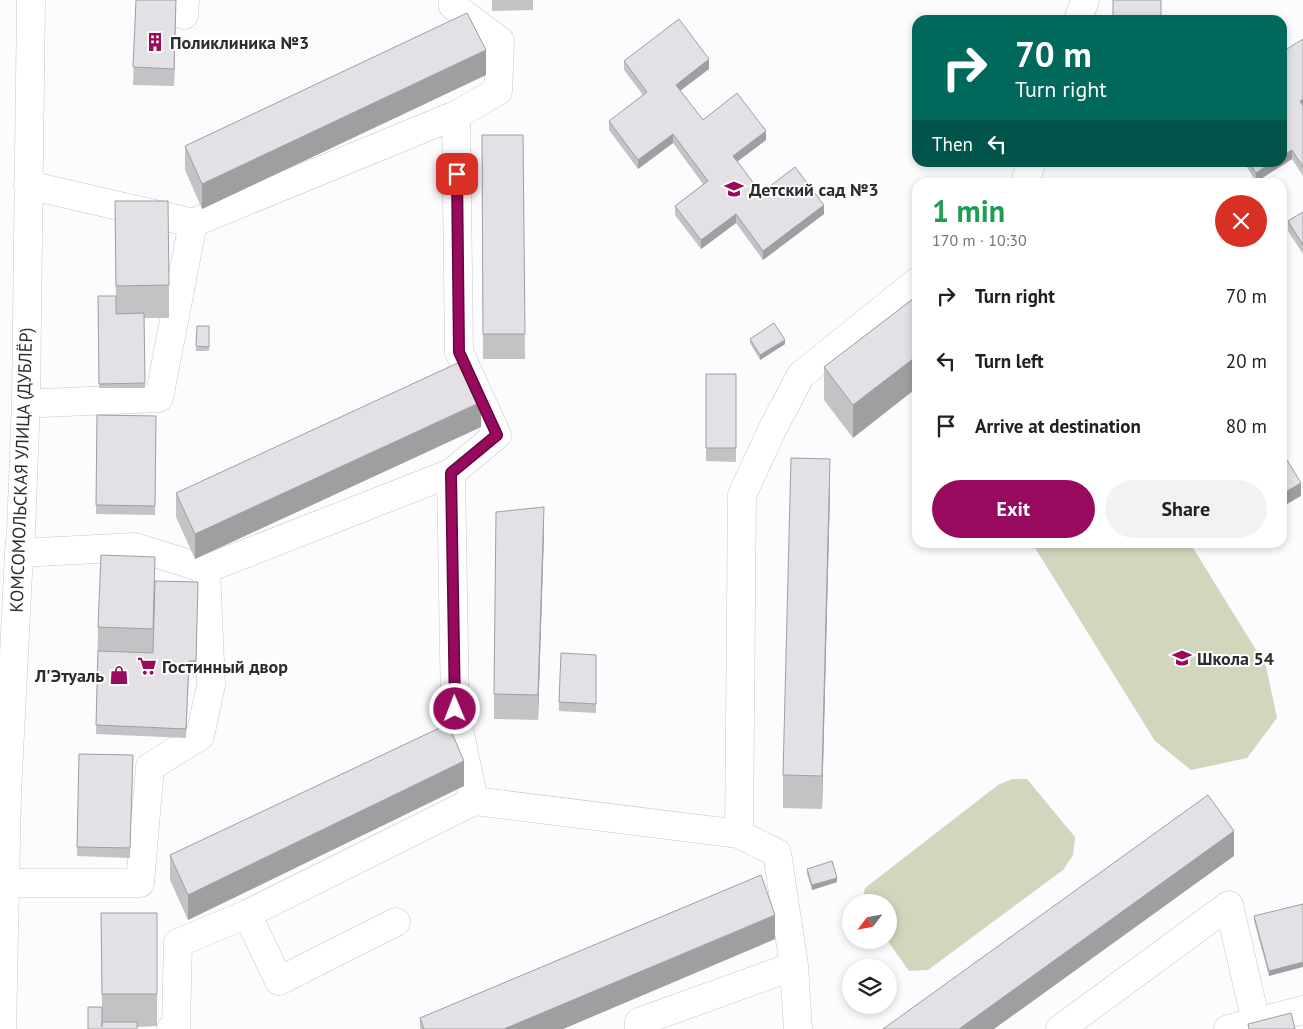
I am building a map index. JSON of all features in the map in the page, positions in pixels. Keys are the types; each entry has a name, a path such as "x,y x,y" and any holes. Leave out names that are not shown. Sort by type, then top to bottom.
{"street":[{"name":"КОМСОМОЛЬСКАЯ УЛИЦА (ДУБЛЁР)","path":"2,1029 7,794 26,400 31,0"},
{"path":"28,185 193,223 456,115 498,91 500,41 453,6 453,0"},
{"path":"1080,15 1084,0"},
{"path":"19,553 135,547 206,570 451,473 497,435 459,352 456,115"},
{"path":"26,400 42,403 160,398 193,223"},
{"path":"739,834 742,495 773,428 801,376 912,286"},
{"path":"451,473 455,709 474,801"},
{"path":"5,884 140,883 150,767 200,736 211,685 206,570"},
{"path":"171,1029 176,1027 178,943 247,914 474,801 739,834 777,853 794,966 798,1029"},
{"path":"1060,1029 1229,905 1256,1022"},
{"path":"247,914 279,980 396,922"},
{"path":"634,1027 794,966"},
{"path":"1228,1029 1303,1010"}],"green space":[{"path":"1035,548 1193,548 1266,666 1277,718 1247,758 1191,770 1155,741"},
{"path":"1012,779 1027,779 1075,837 1073,855 1063,870 928,970 909,971 893,949 898,949 898,894 864,894 865,888 998,785"}],"building":[{"name":"Поликлиника №3","path":"136,0 176,0 174,69 133,67"},
{"path":"1113,0 1161,0 1161,15 1113,15"},
{"path":"467,13 486,50 202,184 185,146"},
{"path":"679,19 709,59 676,85 703,120 737,93 766,131 733,156 761,193 795,167 824,205 763,251 736,214 701,240 675,206 708,181 673,134 638,160 609,121 647,92 624,61"},
{"path":"1303,39 1303,99 1300,101 1303,106 1303,167 1292,150 1287,153 1287,49"},
{"path":"482,135 523,135 525,334 483,334"},
{"path":"1252,167 1265,167 1256,173"},
{"path":"115,201 168,201 169,285 116,286"},
{"path":"1303,212 1303,245 1288,221"},
{"path":"98,296 116,296 116,314 144,313 145,383 99,384"},
{"path":"912,300 912,360 853,405 824,367"},
{"path":"774,323 785,340 760,355 750,339"},
{"path":"197,326 209,326 209,347 196,346"},
{"path":"462,361 481,402 195,534 176,493"},
{"path":"706,374 736,374 736,448 706,448"},
{"path":"97,415 156,416 155,506 96,505"},
{"path":"791,458 830,459 822,776 783,775"},
{"path":"1287,460 1301,483 1287,491"},
{"path":"544,507 538,695 494,694 496,512"},
{"path":"101,555 155,557 153,629 98,627"},
{"name":"Гостинный двор","path":"155,581 198,582 196,661 189,661 186,729 96,725 98,651 153,653"},
{"path":"561,653 596,655 596,704 559,702"},
{"path":"448,724 464,761 188,895 170,855"},
{"path":"79,754 133,755 130,848 77,847"},
{"path":"1208,795 1234,831 959,1029 883,1029"},
{"path":"832,861 837,878 812,885 807,869"},
{"path":"761,875 775,915 504,1029 424,1029 420,1018"},
{"path":"1303,904 1303,962 1269,971 1254,916"},
{"path":"101,913 157,913 157,994 102,994"},
{"path":"88,1007 102,1007 102,1022 137,1022 137,1029 88,1029"},
{"path":"1291,1013 1295,1029 1249,1029 1248,1024"}],"place":[{"name":"Поликлиника №3","path":"155,42"},
{"name":"Детский сад №3","path":"734,189"},
{"name":"Школа 54","path":"1182,658"},
{"name":"Гостинный двор","path":"147,666"},
{"name":"Л'Этуаль","path":"119,675"}],"route":[{"path":"455,709 451,473 497,435 459,352 457,174"}]}
